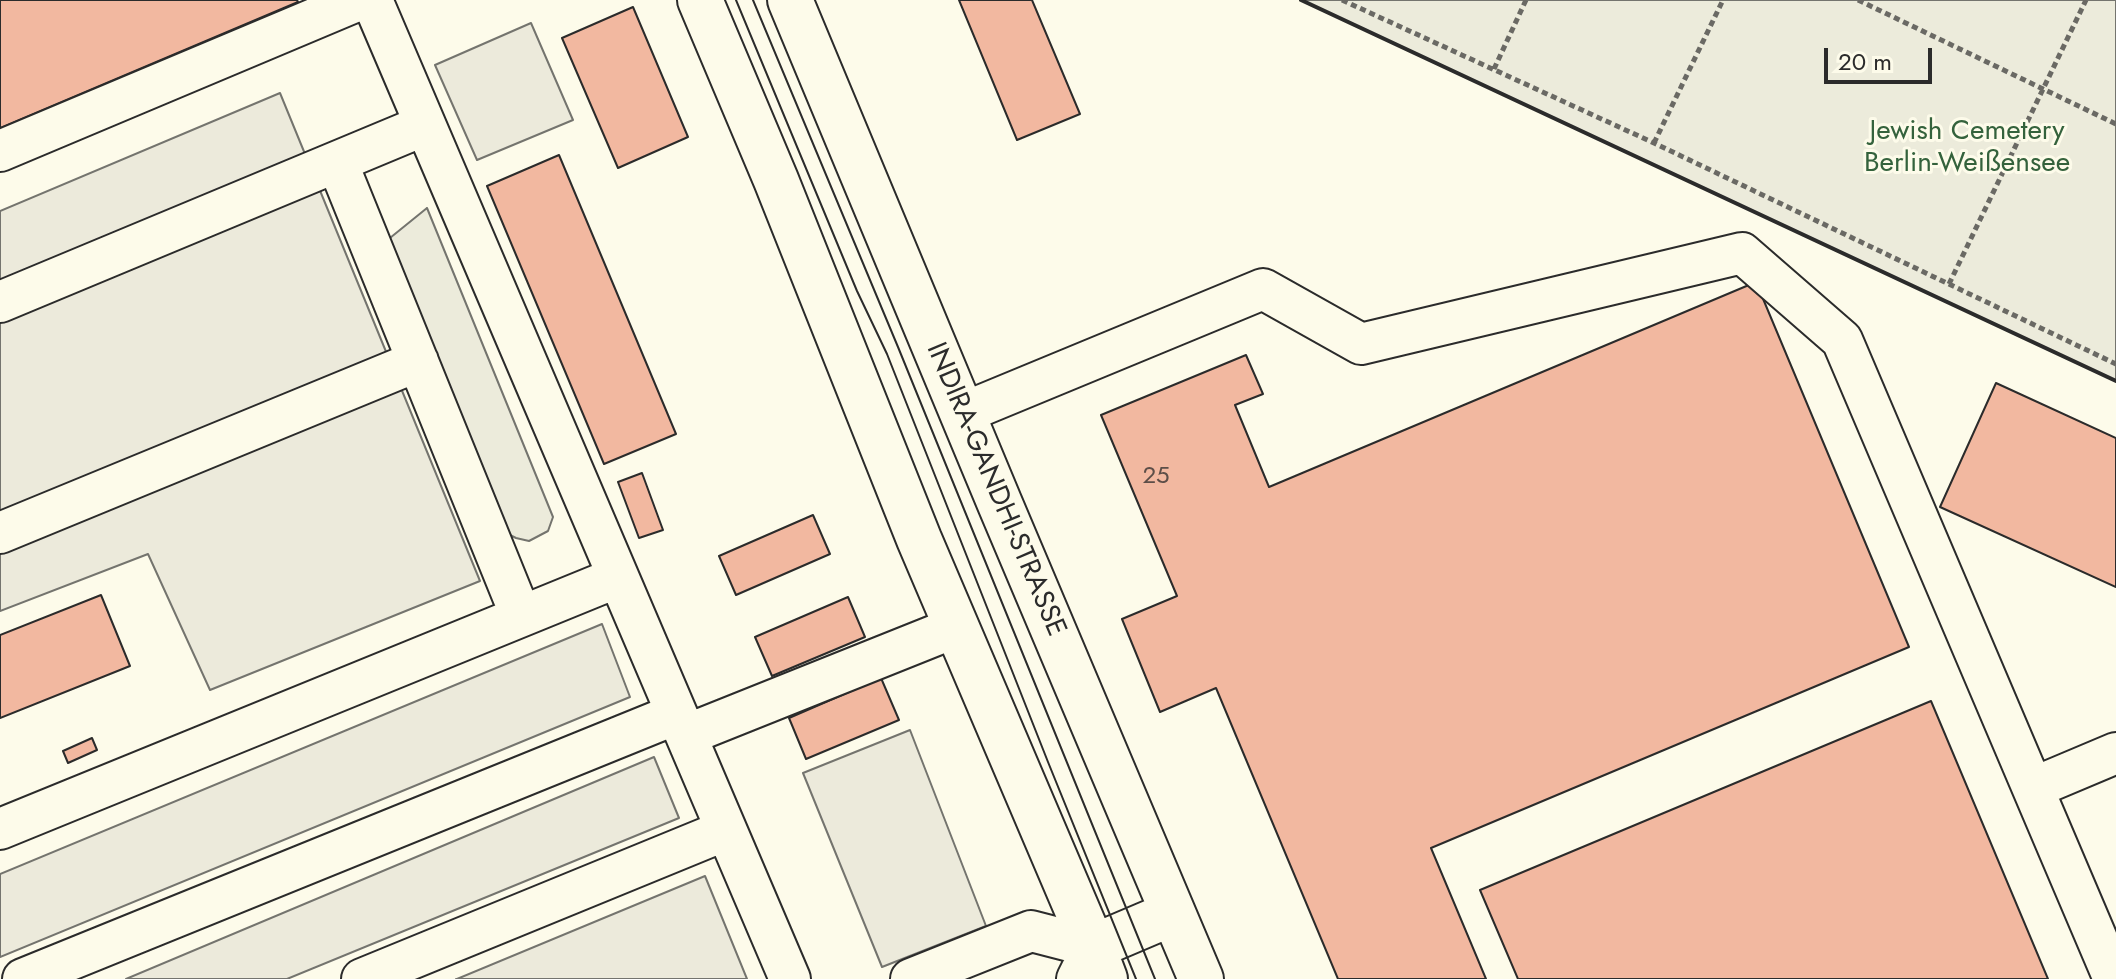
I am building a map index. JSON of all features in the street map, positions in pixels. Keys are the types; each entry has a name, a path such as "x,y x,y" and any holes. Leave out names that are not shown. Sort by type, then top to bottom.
{"main road":[{"path":"700,0 776,180 1092,968 1173,913"},
{"name":"INDIRA-GANDHI-STRASSE","path":"790,0 1201,979"}],"lane":[{"path":"0,151 359,0"},
{"path":"372,0 790,979"},
{"path":"0,302 425,125"},
{"path":"337,162 521,616"},
{"path":"963,413 1263,289 1361,344 1742,253 1842,340 2114,979"},
{"path":"0,533 418,361"},
{"path":"0,829 618,577"},
{"path":"23,979 681,724 956,627"},
{"path":"2033,788 2116,753"},
{"path":"362,979 726,830"},
{"path":"911,979 1031,931 1092,968"}],"path":[{"path":"1342,0 1654,143 2116,364"},
{"path":"1494,69 1526,0"},
{"path":"1654,143 1723,0"},
{"path":"1858,0 2116,124"},
{"path":"1949,284 2086,0"}],"green space":[{"name":"Jewish Cemetery Berlin-Weißensee","path":"1301,0 2116,0 2116,381"},
{"path":"427,208 553,517 548,531 529,541 506,533 385,242"}],"shaded area":[{"path":"531,23 573,120 477,160 435,65"},
{"path":"280,93 480,581 210,690 148,554 0,611 0,211"},
{"path":"602,624 630,697 0,957 0,874"},
{"path":"910,730 986,926 882,967 803,773"},
{"path":"654,757 679,818 287,979 126,979"},
{"path":"705,876 747,979 457,979"}],"building":[{"path":"0,0 297,0 298,2 0,128"},
{"path":"959,0 1032,0 1080,114 1017,140"},
{"path":"633,7 688,137 618,168 562,38"},
{"path":"559,155 676,434 604,464 487,186"},
{"path":"1756,282 1909,647 1431,848 1486,979 1338,979 1216,688 1160,712 1122,619 1177,596 1101,415 1246,355 1263,394 1235,405 1269,487"},
{"path":"1996,383 2116,438 2116,587 1940,507"},
{"path":"642,473 663,530 639,538 618,482"},
{"path":"813,515 830,554 736,595 719,556"},
{"path":"101,595 130,666 0,718 0,635"},
{"path":"848,597 865,637 772,676 755,637"},
{"path":"881,678 899,720 806,759 789,718"},
{"path":"1931,701 2048,979 1518,979 1480,890"},
{"path":"92,738 97,750 68,763 63,751"}],"tram line":[{"path":"736,0 857,291 887,354 1136,979"},
{"path":"753,0 1155,979"}],"wall":[{"path":"1301,0 2116,381"}]}
